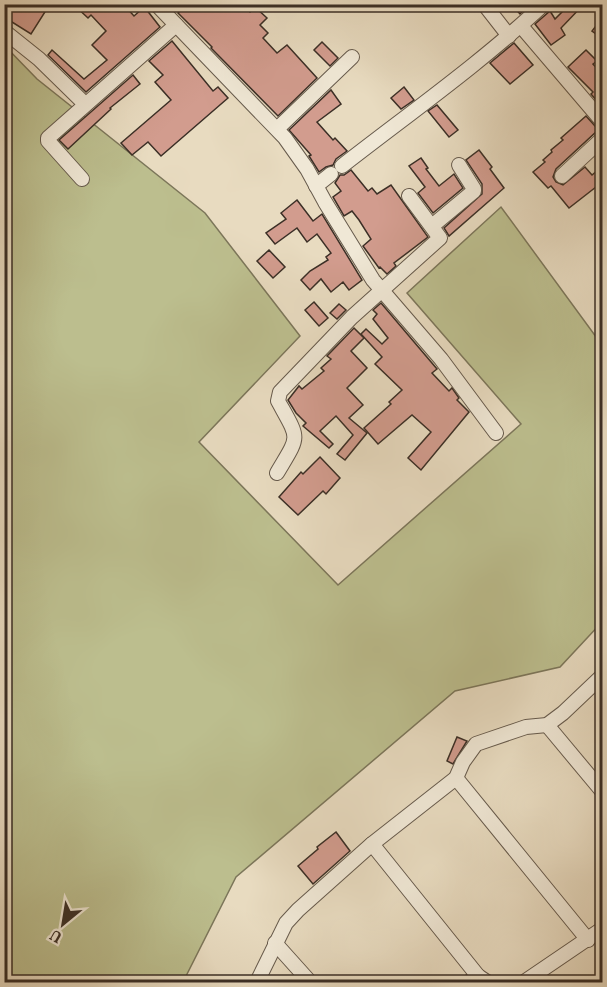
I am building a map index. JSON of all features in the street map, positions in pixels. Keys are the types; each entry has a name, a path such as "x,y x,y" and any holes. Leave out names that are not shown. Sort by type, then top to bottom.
{"street":[{"path":"156,4 277,129 297,154 367,271 441,359 496,433"},
{"path":"484,4 509,36"},
{"path":"316,186 509,36 544,4"},
{"path":"82,179 48,140 85,104 176,25"},
{"path":"521,26 603,122"},
{"path":"4,31 39,59 85,104"},
{"path":"277,129 352,57"},
{"path":"562,176 603,139"},
{"path":"432,226 474,191 459,165"},
{"path":"277,473 296,438 278,401 280,392 381,290 439,239 440,236 409,196"},
{"path":"257,982 286,923 372,844 456,778 468,753 476,744 526,727 547,725 603,676"},
{"path":"547,725 603,791"},
{"path":"456,778 588,940"},
{"path":"372,844 478,980"},
{"path":"524,982 603,929"},
{"path":"275,943 310,982"}],"green space":[{"path":"4,45 37,79 205,213 300,336 199,442 338,585 521,424 407,293 501,207 602,345 602,622 560,667 455,691 236,877 183,982 5,982"}],"building":[{"path":"4,4 21,11 26,4 50,4 31,34 4,17"},
{"path":"73,4 123,4 134,16 143,8 160,27 86,92 48,55 52,50 84,79 107,60 92,45 106,31 91,15 88,18"},
{"path":"186,4 242,4 250,12 255,7 267,18 260,25 268,33 263,38 277,53 287,45 317,78 278,116 178,13"},
{"path":"511,4 530,4 520,14"},
{"path":"570,4 584,4 561,28 565,35 551,45 535,24 550,11 555,19"},
{"path":"603,17 603,39 592,31"},
{"path":"172,41 213,91 218,87 228,98 161,156 148,142 132,155 121,143 171,100 155,82 163,75 149,61"},
{"path":"322,42 338,58 330,66 314,50"},
{"path":"514,43 533,65 510,84 490,63"},
{"path":"586,50 597,61 593,64 603,75 603,108 591,94 593,92 568,67"},
{"path":"133,75 140,84 110,108 68,149 59,140"},
{"path":"404,87 414,100 401,109 391,98"},
{"path":"331,90 341,104 317,122 333,140 335,138 347,151 336,159 333,165 319,172 309,156 311,155 289,130"},
{"path":"437,105 458,130 449,137 428,111"},
{"path":"586,116 596,127 603,130 596,132 556,169 553,177 556,182 563,185 585,167 592,175 598,170 603,176 603,196 596,187 569,208 551,186 548,188 533,172 545,162 543,160 552,152 551,150 563,140 561,138"},
{"path":"479,150 504,188 449,236 444,228 482,194 482,184 466,160"},
{"path":"421,158 439,186 454,174 463,188 433,213 418,193 425,187 409,166"},
{"path":"351,170 368,191 372,188 377,194 391,185 428,237 394,263 396,266 387,274 379,268 363,246 371,239 359,220 352,211 344,216 333,197 341,191 335,183 340,175"},
{"path":"297,200 313,221 322,214 362,280 349,290 343,282 331,292 321,279 310,290 301,280 310,271 328,260 326,257 331,253 317,234 307,242 297,228 275,244 266,233 286,219 281,213"},
{"path":"269,250 285,267 273,278 257,261"},
{"path":"314,302 328,318 319,326 305,310"},
{"path":"381,303 437,369 432,373 449,391 452,388 459,398 457,400 469,412 421,470 408,458 431,432 412,415 378,444 364,428 391,404 389,402 402,390 375,364 382,357 361,334 366,329 382,344 388,338 373,319 377,314 373,310"},
{"path":"339,304 346,310 337,319 330,313"},
{"path":"354,328 364,338 351,351 367,368 347,388 363,405 349,418 367,433 345,460 337,454 353,435 336,416 320,431 333,444 329,448 303,426 306,423 288,400 299,386 302,389 324,371 321,368 331,359 327,356"},
{"path":"320,457 340,478 326,494 323,491 298,515 279,497 301,472 303,474"},
{"path":"457,737 467,741 453,764 447,761"},
{"path":"336,832 350,851 313,884 298,866"}]}
